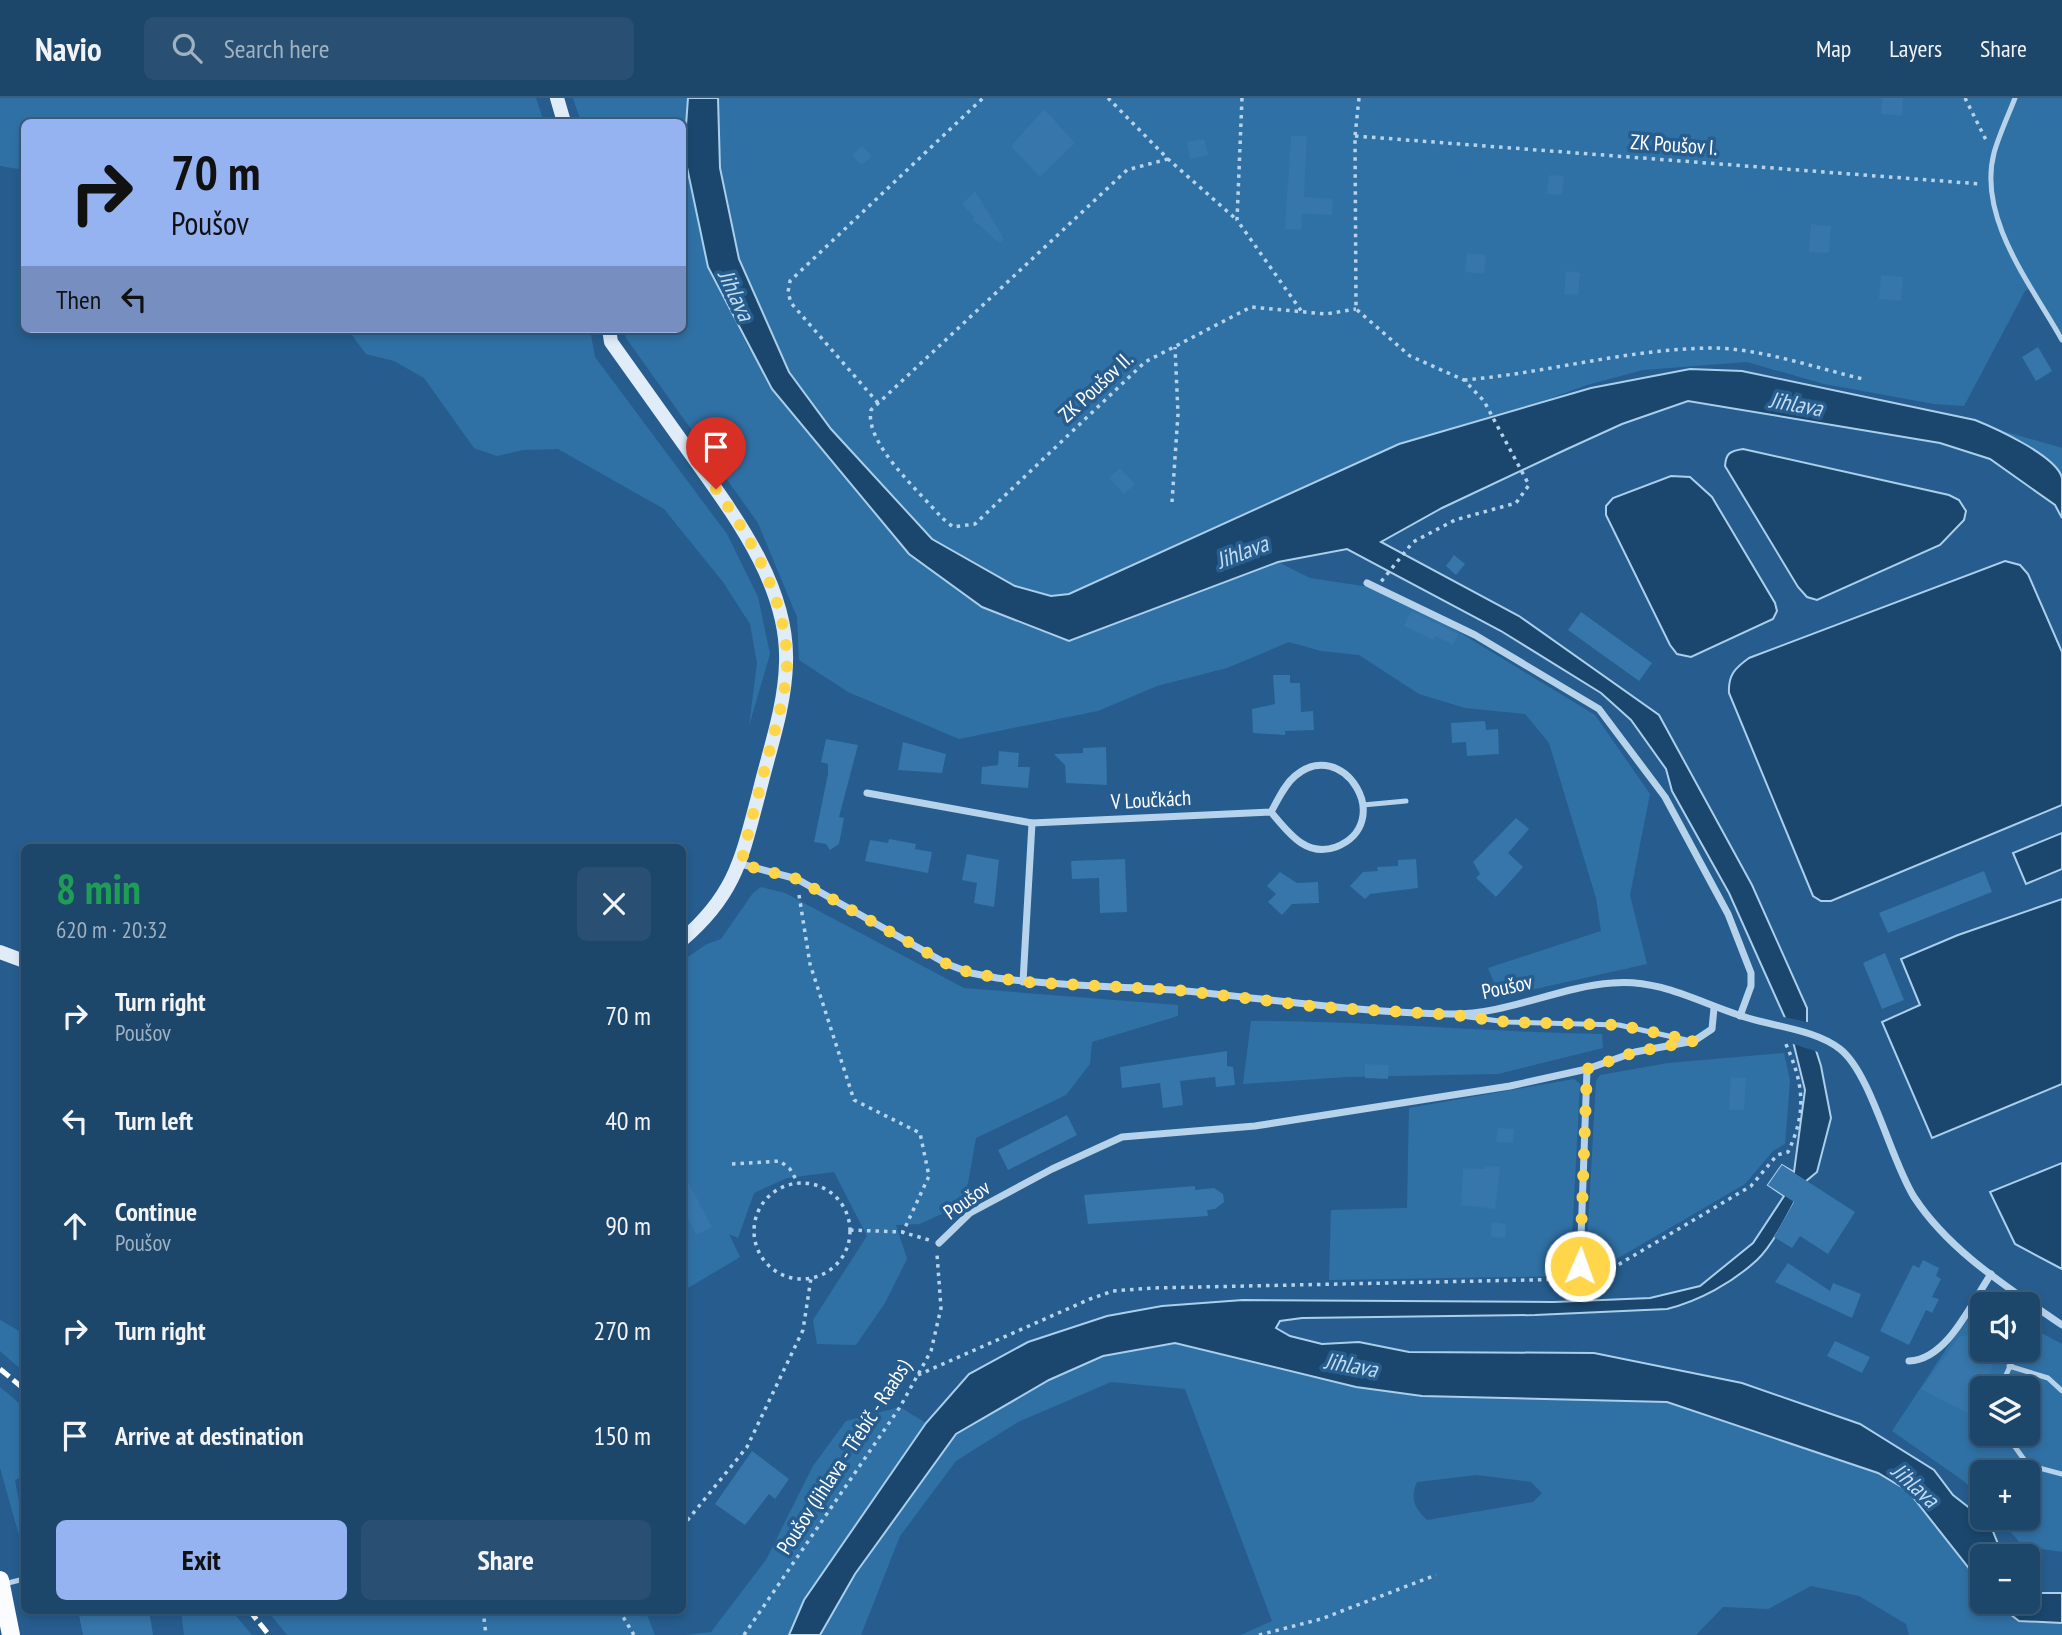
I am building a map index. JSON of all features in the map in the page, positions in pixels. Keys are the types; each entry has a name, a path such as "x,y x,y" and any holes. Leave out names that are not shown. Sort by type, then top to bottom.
{"main road":[{"path":"0,1583 3,1609 11,1635"}],"street":[{"path":"557,98 563,119"},
{"path":"610,333 611,342 746,532 769,580 781,622 787,661 783,694 741,864 709,914 686,936"},
{"path":"1367,583 1475,635 1599,709 1665,797 1728,914 1751,973 1751,986 1740,1016"},
{"path":"1322,766 1342,772 1350,778 1361,795 1363,805 1360,824 1348,840 1321,849 1294,839 1271,812 1294,776 1322,766"},
{"name":"V Loučkách","path":"867,793 1032,822 1271,812"},
{"path":"1023,982 1032,822"},
{"name":"Poušov","path":"741,864 797,879 947,964 971,973 1023,982 1176,990 1321,1007 1454,1015 1503,1008 1614,982 1662,987 1683,993 1714,1009 1783,1032 1828,1041 1846,1055 1858,1071 1913,1196 1956,1247 2016,1292"},
{"path":"0,952 21,960"},
{"path":"1694,1041 1712,1029 1714,1009"},
{"name":"Poušov","path":"939,1243 970,1213 1052,1169 1122,1137 1255,1126 1510,1086 1587,1069 1635,1052 1694,1041"},
{"path":"1583,1276 1580,1266 1587,1069"},
{"path":"1909,1361 1923,1361 1940,1351 1991,1274"},
{"name":"Poušov","path":"2040,1310 2062,1325"}],"lane":[{"path":"2015,98 1994,155 1990,185 1996,222 2062,340"},
{"path":"1363,805 1406,801"},
{"path":"1454,1015 1507,1022 1619,1025 1694,1041"},
{"path":"2005,1376 2011,1362"},
{"path":"2009,1366 2048,1378 2062,1391"},
{"path":"2014,1446 2028,1465 2062,1474"},
{"path":"0,1583 21,1580"}],"path":[{"path":"982,98 790,281 788,292 792,303 878,403 1126,170 1168,159"},
{"path":"1108,98 1168,159 1237,220 1302,312"},
{"path":"1237,220 1242,98"},
{"path":"1359,98 1355,136 1356,309 1410,356 1464,380 1484,401 1529,485 1516,503 1455,520 1413,542 1376,588"},
{"path":"1965,98 1994,155"},
{"name":"ZK Poušov I.","path":"1355,136 1990,185"},
{"name":"ZK Poušov II.","path":"878,403 871,410 872,432 897,466 953,527 961,528 975,524 1135,369 1175,346 1251,307 1326,314 1356,309"},
{"path":"1172,502 1178,414 1175,346"},
{"path":"1464,380 1518,375 1628,353 1714,348 1863,379"},
{"path":"797,879 810,964 854,1100 920,1133 929,1176 902,1232"},
{"path":"918,1375 1113,1292 1167,1287 1570,1280 1611,1269 1751,1186 1777,1156 1788,1152 1797,1134 1803,1097 1795,1063 1783,1032"},
{"path":"732,1164 780,1161 790,1169 798,1182"},
{"path":"798,1182 820,1186 838,1199 848,1219 850,1230 842,1257 828,1271 811,1278 788,1277 778,1273 762,1258 754,1237 754,1226 761,1205 777,1189 798,1182"},
{"path":"850,1230 902,1232 939,1243"},
{"name":"Poušov (Jihlava - Třebíč - Raabs)","path":"744,1635 900,1407 918,1375 934,1340 941,1308 937,1261 939,1243"},
{"path":"686,1522 747,1447 803,1330 811,1278"},
{"path":"1259,1635 1321,1619 1436,1575"},
{"path":"483,1614 486,1635"},
{"path":"621,1614 634,1635"}],"shaded area":[{"path":"0,98 536,98 543,119 21,119 21,170 0,166"},
{"path":"573,98 688,98 686,126 686,119 580,119"},
{"path":"718,98 2062,98 2062,340 2031,287 2025,291 1964,406 1934,404 1824,384 1747,362 1643,370 1587,385 1504,415 1399,444 1069,594 1051,596 1015,586 932,539 831,429 789,372 739,259 720,168"},
{"path":"686,162 708,267 749,349 909,554 1069,641 1278,562 1310,578 1376,588 1459,632 1595,715 1650,794 1630,895 1647,964 1500,997 1488,968 1601,931 1596,898 1549,743 1525,714 1465,708 1419,694 1359,655 1321,651 1289,642 1227,668 1157,686 1098,711 959,739 848,692 799,660 797,617 758,523 625,333 686,333"},
{"path":"591,333 595,357 727,534 758,597 770,654 749,726 757,663 750,624 723,582 664,509 558,449 523,450 497,456 474,448 424,378 394,361 366,354 351,334"},
{"path":"2003,431 2062,448 2062,477 2052,464"},
{"path":"761,887 785,893 964,988 1178,1005 1178,1016 1092,1042 1090,1064 1066,1095 976,1138 968,1183 959,1206 920,1224 896,1225 907,1259 885,1303 856,1345 817,1344 813,1320 867,1236 834,1172 787,1178 754,1193 738,1238 729,1234 740,1257 686,1289 686,958 707,944 721,939 753,893"},
{"path":"1251,1021 1602,1034 1603,1048 1498,1074 1346,1077 1243,1084"},
{"path":"1784,1053 1790,1081 1785,1144 1773,1151 1745,1184 1608,1264 1586,1263 1596,1081 1600,1075 1668,1063"},
{"path":"1574,1079 1580,1084 1570,1276 1329,1280 1331,1210 1407,1208 1409,1108"},
{"path":"1970,1313 1970,1362 2040,1362 2040,1332 2062,1344 2062,1552 2040,1549 2040,1544 2021,1544 2009,1530 2040,1530 2040,1460 1970,1460 1970,1488 1892,1431"},
{"path":"0,1320 21,1332 21,1369 0,1351"},
{"path":"1175,1343 1356,1387 1422,1396 1667,1402 1878,1473 1907,1491 1970,1568 1970,1614 2010,1614 2019,1621 2062,1623 2062,1635 1909,1635 1906,1624 1859,1596 1811,1586 1768,1609 1723,1607 1696,1635 1241,1635 1272,1621 1185,1389 1111,1382 1018,1422 956,1461 900,1536 861,1635 820,1635 855,1574 956,1434 1049,1380 1103,1356","holes":["1477,1475 1531,1482 1542,1493 1533,1502 1427,1520 1416,1507 1414,1498 1417,1482"]},
{"path":"0,1387 21,1404 21,1477 15,1480 21,1511 21,1542 0,1468"},
{"path":"900,1407 926,1423 804,1600 789,1635 685,1635 711,1632 766,1560 813,1466 846,1421"},
{"path":"181,1614 234,1614 252,1635 184,1635"},
{"path":"270,1614 647,1614 655,1635 287,1635"}],"water":[{"name":"Jihlava","path":"688,98 718,98 720,168 739,259 789,372 831,429 932,539 1015,586 1051,596 1069,594 1399,444 1591,388 1690,369 1742,371 1975,420 2038,452 2058,470 2062,478 2062,518 2055,505 1990,459 1940,443 1688,401 1622,424 1565,450 1442,508 1381,542 1519,616 1659,715 1752,885 1807,1008 1807,1022 1821,1066 1831,1118 1817,1172 1805,1182 1764,1253 1737,1276 1691,1301 1667,1309 1535,1315 1302,1318 1280,1321 1276,1328 1290,1336 1322,1344 1359,1342 1409,1352 1594,1353 1742,1383 1860,1424 1934,1470 1953,1495 1970,1508 1970,1530 1992,1530 1998,1544 1970,1544 1970,1570 1908,1491 1878,1473 1667,1402 1422,1396 1356,1387 1175,1343 1103,1356 1049,1380 956,1434 855,1574 820,1635 789,1635 804,1600 926,1423 969,1374 1028,1342 1107,1316 1162,1306 1243,1300 1554,1302 1650,1298 1700,1286 1753,1243 1784,1196 1768,1185 1782,1165 1794,1172 1805,1090 1790,1029 1729,893 1672,791 1666,769 1631,720 1601,693 1501,631 1347,549 1278,562 1069,641 982,607 909,554 772,389 708,267 686,162"},
{"path":"1743,449 1949,495 1959,500 1966,511 1964,520 1940,545 1817,600 1807,597 1798,587 1725,466 1730,453"},
{"path":"1671,476 1690,477 1712,497 1775,603 1777,611 1773,619 1691,657 1677,654 1670,645 1606,515 1606,506 1613,498"},
{"path":"2005,561 2020,565 2028,574 2062,652 2062,805 1831,901 1821,901 1813,896 1729,693 1733,672 1749,658"},
{"path":"2062,833 2062,869 2026,884 2013,853"},
{"path":"2062,899 2062,1084 1932,1138 1882,1022 1920,1005 1901,959 1958,935"},
{"path":"2062,1163 2062,1269 2015,1244 1990,1192"},
{"path":"2040,1593 2062,1593 2062,1623 2019,1621 2010,1614 2040,1614"}],"pier":[{"path":"1779,1016 1812,1023 1821,1053 1790,1043"}],"building":[{"path":"1883,98 1903,98 1902,116 1881,114"},
{"path":"1044,109 1075,143 1040,177 1011,146"},
{"path":"1291,136 1307,136 1304,197 1333,199 1332,215 1302,214 1301,230 1285,229"},
{"path":"1204,139 1208,155 1190,159 1187,142"},
{"path":"862,146 872,156 862,165 852,155"},
{"path":"1549,175 1564,176 1562,195 1547,194"},
{"path":"975,191 1004,239 999,243 972,219 974,217 962,204"},
{"path":"1811,224 1831,226 1829,253 1809,252"},
{"path":"1467,253 1486,255 1484,274 1465,272"},
{"path":"1566,271 1580,273 1578,295 1564,294"},
{"path":"1881,275 1903,277 1901,301 1879,299"},
{"path":"2038,347 2052,371 2036,381 2022,357"},
{"path":"1120,468 1135,484 1124,494 1109,478"},
{"path":"1454,555 1465,564 1456,575 1446,566"},
{"path":"1411,611 1458,634 1453,645 1435,636 1433,640 1404,626"},
{"path":"1581,612 1652,663 1639,681 1568,630"},
{"path":"1273,675 1290,675 1290,683 1300,683 1301,712 1313,711 1314,730 1285,731 1285,735 1253,733 1252,709 1275,704"},
{"path":"1485,721 1486,730 1498,729 1499,754 1467,756 1466,742 1452,743 1451,723"},
{"path":"826,739 858,745 839,817 844,818 839,844 830,850 826,844 814,842 828,774 828,764 821,762"},
{"path":"903,742 946,754 942,773 898,770"},
{"path":"1106,747 1107,785 1066,783 1065,765 1054,754 1083,753 1083,748"},
{"path":"999,751 1019,753 1018,767 1030,767 1028,788 981,784 982,767 998,765"},
{"path":"1516,818 1529,829 1508,853 1523,867 1496,897 1476,878 1480,874 1473,862"},
{"path":"889,839 916,844 915,849 932,852 928,873 865,861 870,840 888,843"},
{"path":"967,854 999,860 994,907 974,903 977,883 962,880"},
{"path":"1125,859 1127,912 1100,913 1099,878 1072,879 1071,861"},
{"path":"1416,859 1418,888 1370,894 1365,899 1350,886 1363,872 1378,871 1377,867 1398,866 1398,860"},
{"path":"1984,871 1992,892 1888,933 1879,913"},
{"path":"1280,872 1297,883 1318,882 1319,903 1292,904 1282,915 1268,902 1276,894 1267,886"},
{"path":"1885,953 1904,1000 1882,1009 1863,963"},
{"path":"1227,1051 1227,1066 1233,1067 1235,1085 1216,1087 1215,1077 1180,1081 1183,1105 1163,1108 1160,1083 1122,1088 1120,1067"},
{"path":"1365,1064 1389,1065 1388,1079 1365,1078"},
{"path":"1731,1077 1746,1078 1744,1110 1729,1110"},
{"path":"1067,1115 1077,1135 1008,1170 998,1150"},
{"path":"1498,1128 1514,1129 1513,1143 1496,1142"},
{"path":"1782,1165 1855,1212 1828,1254 1800,1236 1792,1248 1774,1237 1794,1202 1768,1185"},
{"path":"1485,1166 1500,1167 1495,1209 1461,1205 1463,1168 1485,1169"},
{"path":"686,1178 712,1227 697,1235 686,1214"},
{"path":"1195,1186 1195,1190 1214,1188 1223,1194 1224,1202 1215,1209 1207,1210 1208,1216 1088,1224 1084,1195"},
{"path":"1492,1222 1506,1224 1505,1238 1491,1237"},
{"path":"1923,1260 1939,1268 1936,1276 1941,1279 1932,1297 1939,1299 1932,1313 1926,1310 1909,1345 1880,1331 1913,1265 1919,1268"},
{"path":"1788,1263 1830,1291 1833,1283 1861,1294 1852,1318 1775,1282"},
{"path":"1970,1333 1970,1362 1995,1362 1988,1376 1970,1376 1969,1414 1921,1389 1959,1337"},
{"path":"1835,1341 1870,1357 1862,1373 1827,1356"},
{"path":"752,1451 789,1479 775,1499 769,1494 745,1525 715,1504"},
{"path":"79,1614 150,1614 153,1635 83,1635"}],"railway":[{"path":"0,1369 21,1386"},
{"path":"252,1614 269,1635"}],"route":[{"path":"716,489 746,532 769,580 781,622 787,661 783,694 741,864 797,879 947,964 971,973 1023,982 1176,990 1321,1007 1454,1015 1507,1022 1619,1025 1694,1041 1608,1059 1587,1069 1580,1266"}]}
